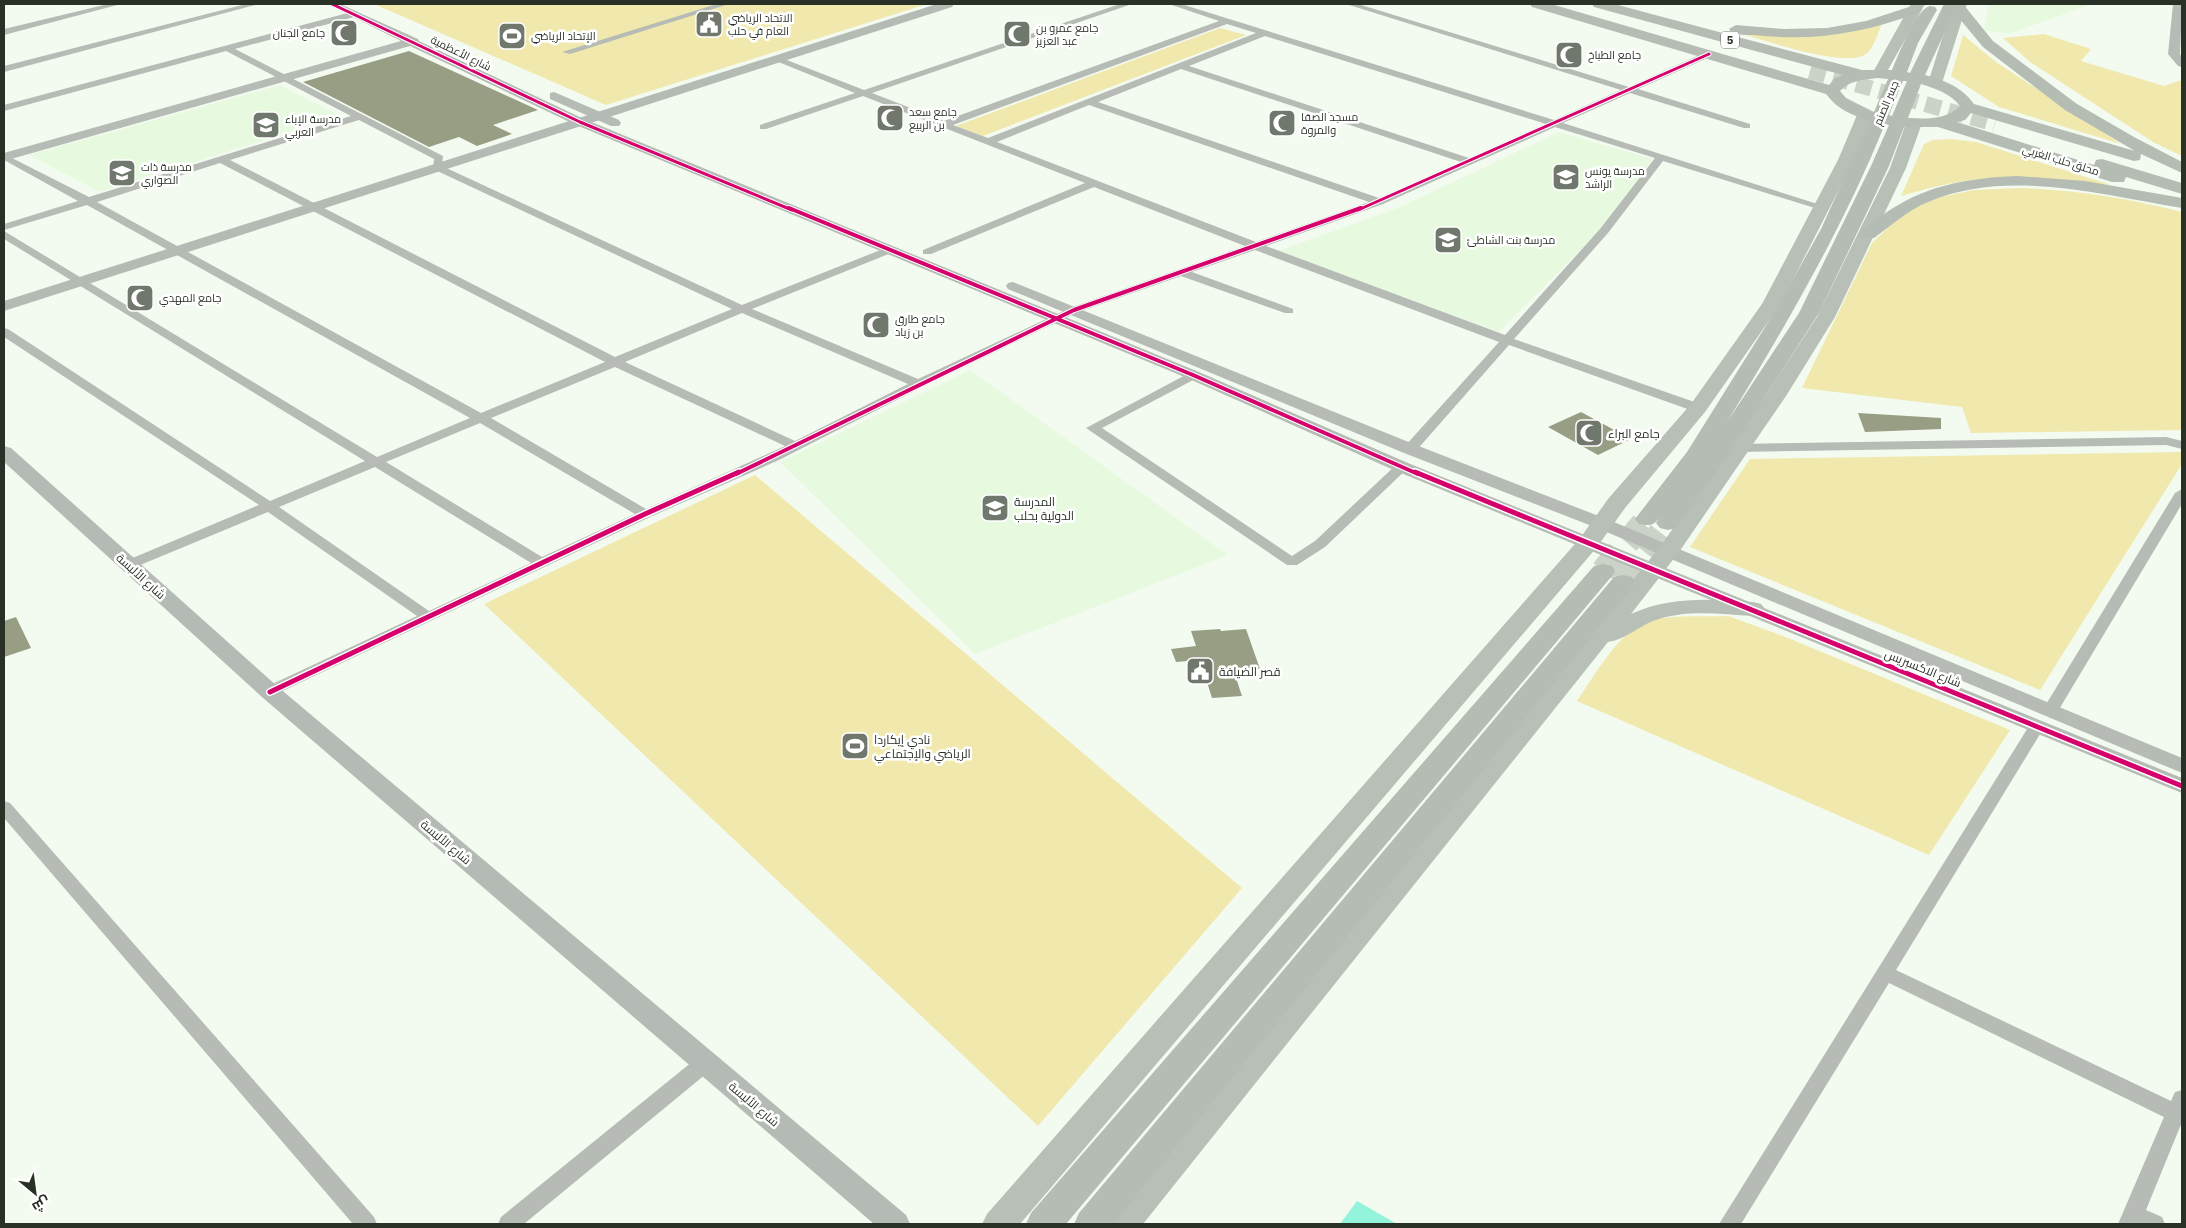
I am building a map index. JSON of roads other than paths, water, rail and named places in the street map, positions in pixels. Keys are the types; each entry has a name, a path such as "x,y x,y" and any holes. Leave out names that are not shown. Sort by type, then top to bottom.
{"highway":[{"name":"5","path":"1537,4 1832,91"},
{"name":"5","path":"1554,4 1807,72 1577,4"},
{"name":"5","path":"1600,4 1860,75"},
{"name":"جسر الصنم","path":"1870,165 1912,43 1934,4"},
{"path":"1956,5 1988,44 2071,106 2128,142 2182,169"},
{"name":"جسر الصنم","path":"1870,165 1929,46 1956,5"},
{"path":"1662,21 1753,31 1813,33 1864,28 1916,6"},
{"path":"1879,74 1917,78 1935,83 1960,94 1966,101 1968,107 1960,117 1939,122 1914,123 1865,115 1843,105 1835,98 1832,91 1837,83 1860,75 1879,74"},
{"name":"محلق حلب الغربي","path":"1968,107 2182,169"},
{"name":"محلق حلب الغربي","path":"1939,122 2182,198"},
{"path":"2182,182 1991,126 2182,189"},
{"path":"1647,519 1696,455 1779,306 1870,165"},
{"path":"1668,523 1818,315 1870,165"},
{"path":"1868,234 1911,203 1938,192 1974,185 2016,182 2062,184 2110,189 2182,203"},
{"path":"1044,1224 1613,576 1092,1224"}],"main road":[{"path":"4,306 948,4"},
{"path":"1935,83 1956,5"},
{"path":"1879,74 1916,6"},
{"path":"999,1224 1596,533 1616,504 1698,408 1779,306 1865,115"},
{"path":"1123,1224 1662,560 1738,448 1776,396 1818,315 1868,234 1898,168 1914,123"},
{"name":"شارع الألبسة","path":"7,459 270,692 895,1224"},
{"path":"1591,647 1632,620 1658,611 1705,606 1753,609"}],"street":[{"path":"4,32 95,6 116,4"},
{"path":"4,69 255,4"},
{"name":"شارع الأعظمية","path":"332,4 354,9 414,41 580,122 1058,318 1402,467 1596,533"},
{"path":"566,52 725,4"},
{"path":"763,127 1128,4"},
{"path":"1173,4 1660,158 1822,207"},
{"path":"1350,4 1747,126"},
{"path":"2178,4 2179,39 2174,54 2182,64"},
{"path":"4,108 226,48 354,9 599,116 928,252 1074,310 1410,450 1596,533 2050,711 2182,766"},
{"path":"943,125 1227,21"},
{"path":"987,142 1264,33"},
{"path":"4,157 414,41"},
{"path":"226,48 439,158 437,167 742,309 918,384"},
{"path":"270,692 645,514 795,446 918,384 1074,310 1379,202 1708,54"},
{"path":"776,59 861,94 1256,246 1506,340 1698,408"},
{"path":"1182,66 1469,161"},
{"path":"1090,102 1379,202"},
{"path":"4,227 359,117"},
{"path":"4,157 179,250 484,418 645,514"},
{"path":"1410,450 1604,231 1660,158"},
{"path":"222,160 615,362 795,446"},
{"path":"928,252 1094,183"},
{"path":"4,234 541,563"},
{"path":"128,565 742,309 892,249"},
{"path":"1181,272 1289,311"},
{"path":"4,332 269,506 428,617"},
{"path":"1193,375 1093,428 1292,562 1320,544 1402,467"},
{"path":"1738,448 2166,441 2182,445"},
{"path":"2050,711 2182,493"},
{"path":"1596,533 1662,560"},
{"name":"شارع الاكسبريس","path":"1662,560 1753,609 2182,786"},
{"path":"1730,1224 2037,726"},
{"path":"4,807 366,1224"},
{"path":"1885,973 2179,1106 2131,1219 2154,1224"},
{"path":"509,1224 705,1063"}],"tunnel":[{"path":"1810,71 1995,124"},
{"path":"1603,571 1647,519"},
{"path":"1623,582 1668,523"}],"place":[{"name":"الاتحاد الرياضي العام في حلب","path":"709,24"},
{"name":"جامع الجنان","path":"344,33"},
{"name":"جامع عمرو بن عبد العزيز","path":"1017,34"},
{"name":"الإتحاد الرياضي","path":"512,36"},
{"name":"جامع الطباخ","path":"1569,55"},
{"name":"جامع سعد بن الربيع","path":"890,118"},
{"name":"مسجد الصفا والمروة","path":"1282,123"},
{"name":"مدرسة الإباء العربي","path":"266,125"},
{"name":"مدرسة ذات الصواري","path":"122,173"},
{"name":"مدرسة يونس الراشد","path":"1566,177"},
{"name":"مدرسة بنت الشاطئ","path":"1448,240"},
{"name":"جامع المهدي","path":"140,298"},
{"name":"جامع طارق بن زياد","path":"876,325"},
{"name":"جامع البراء","path":"1589,433"},
{"name":"المدرسة الدولية بحلب","path":"995,508"},
{"name":"قصر الضيافة","path":"1200,671"},
{"name":"نادي إيكاردا الرياضي والإجتماعي","path":"855,746"}]}
